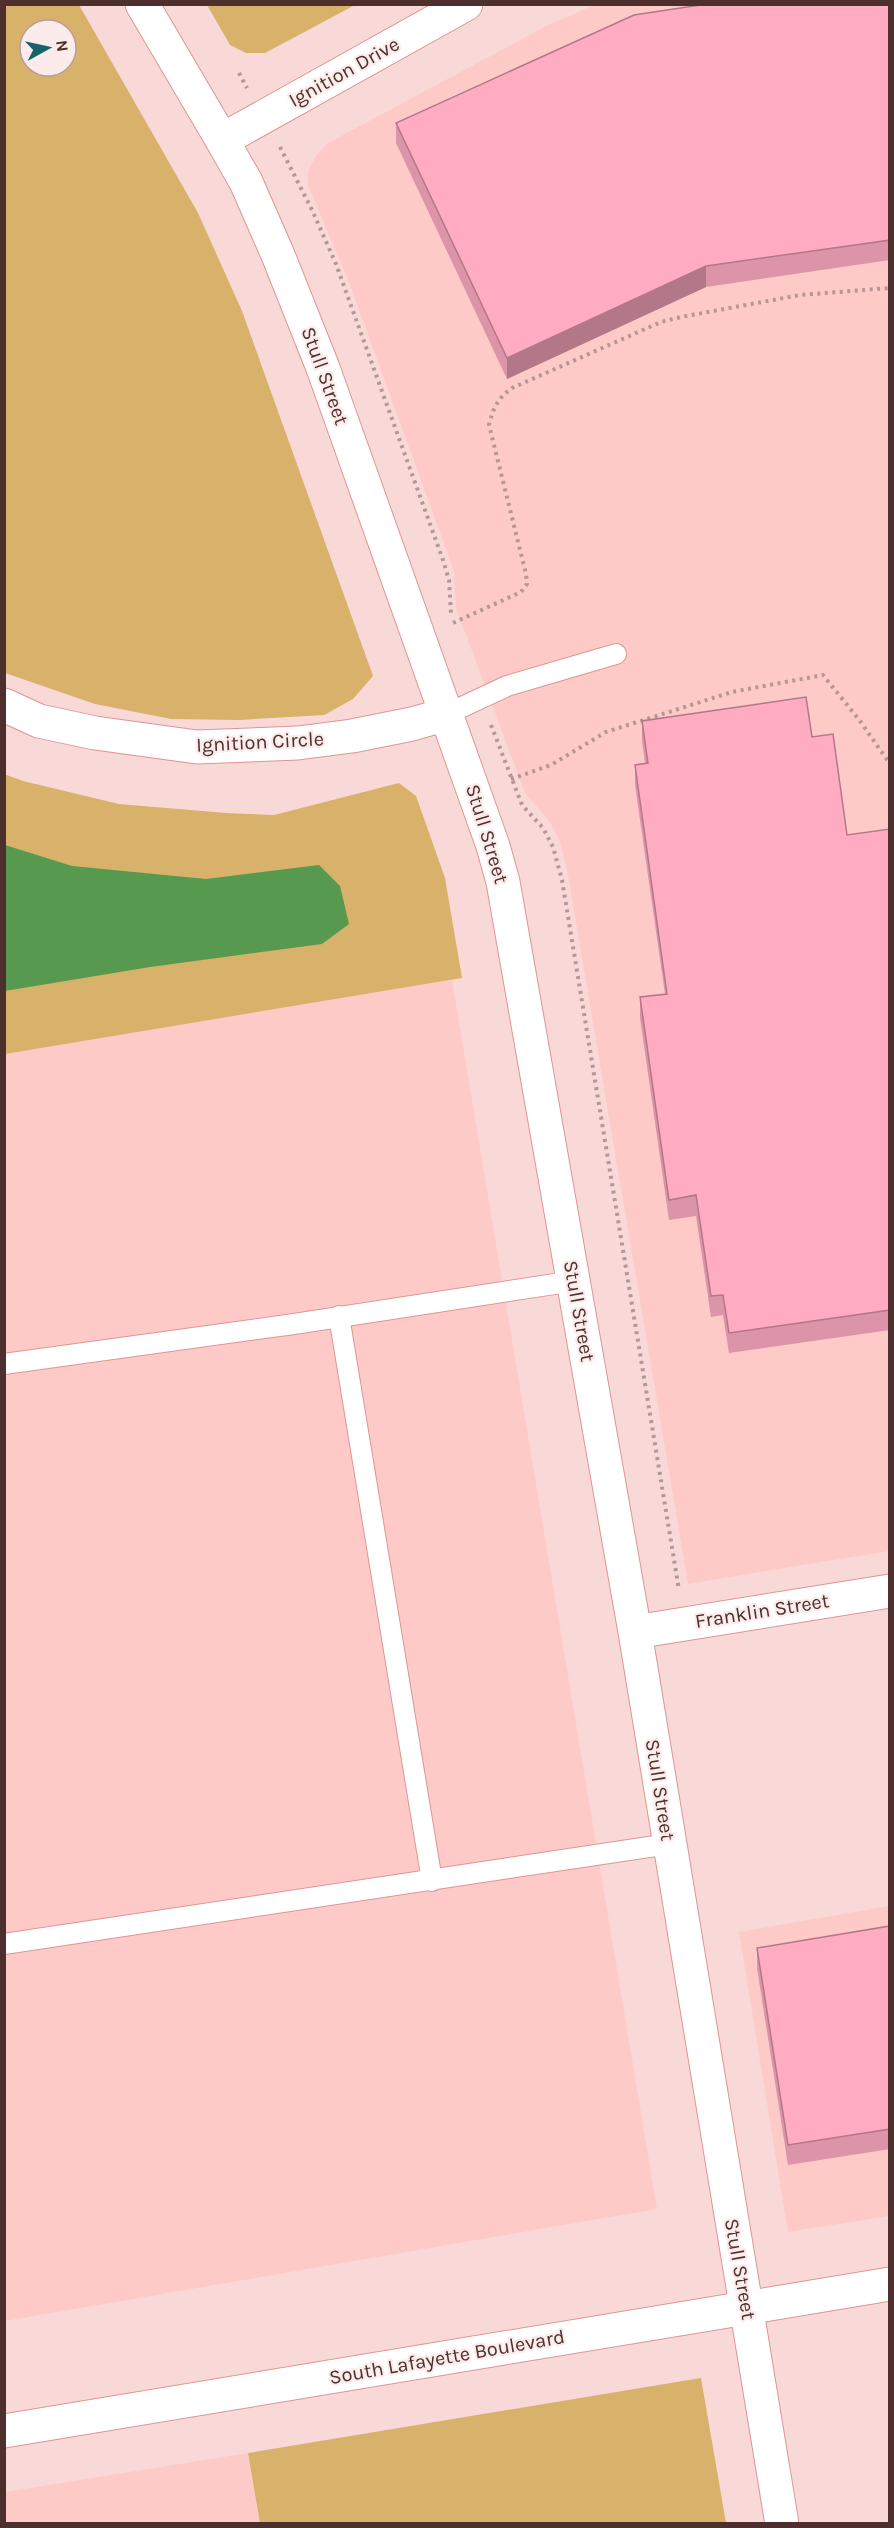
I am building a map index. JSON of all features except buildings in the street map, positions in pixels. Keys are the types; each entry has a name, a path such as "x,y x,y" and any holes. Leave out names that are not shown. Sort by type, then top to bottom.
{"street":[{"name":"Stull Street","path":"142,4 246,183 278,255 323,368 494,846 503,882 635,1632 782,2523"},
{"name":"Ignition Drive","path":"222,140 466,4"},
{"name":"Ignition Circle","path":"4,705 39,721 95,734 197,747 298,743 352,736 412,724 447,714"},
{"name":"Franklin Street","path":"635,1632 890,1591"},
{"name":"South Lafayette Boulevard","path":"4,2431 746,2306 890,2284"}],"lane":[{"path":"447,714 507,686 616,654"},
{"path":"4,1364 574,1281"},
{"path":"339,1316 432,1881"},
{"path":"4,1944 669,1844"}],"path":[{"path":"288,161 336,264 443,560 449,580 448,604 456,631"},
{"path":"453,623 521,592 527,584 489,425 492,411 500,397 512,388 661,322 681,316 800,295 890,288"},
{"path":"504,782 551,765 606,732 732,692 823,675 860,721 890,764"},
{"path":"496,741 522,806 543,828 548,838 562,880 680,1597"}],"shaded area":[{"path":"5,4 79,5 198,213 242,311 373,676 353,699 324,715 239,720 171,719 95,704 5,673"},
{"path":"597,4 889,5 889,1551 688,1584 567,869 559,839 550,822 525,793 456,608 454,571 350,285 308,185 308,171 316,156 328,143 548,25"},
{"path":"207,5 355,5 265,53 246,53 230,45"},
{"path":"4,774 23,781 119,804 274,815 399,783 416,796 445,878 462,978 5,1054"},
{"path":"5,845 72,866 206,879 319,865 340,886 349,924 322,944 150,967 5,991"},
{"path":"452,980 657,2209 5,2321 5,1054"},
{"path":"889,1906 889,2216 788,2232 739,1932"},
{"path":"701,2378 726,2523 260,2523 248,2453"},
{"path":"248,2453 260,2523 5,2523 5,2492"}]}
